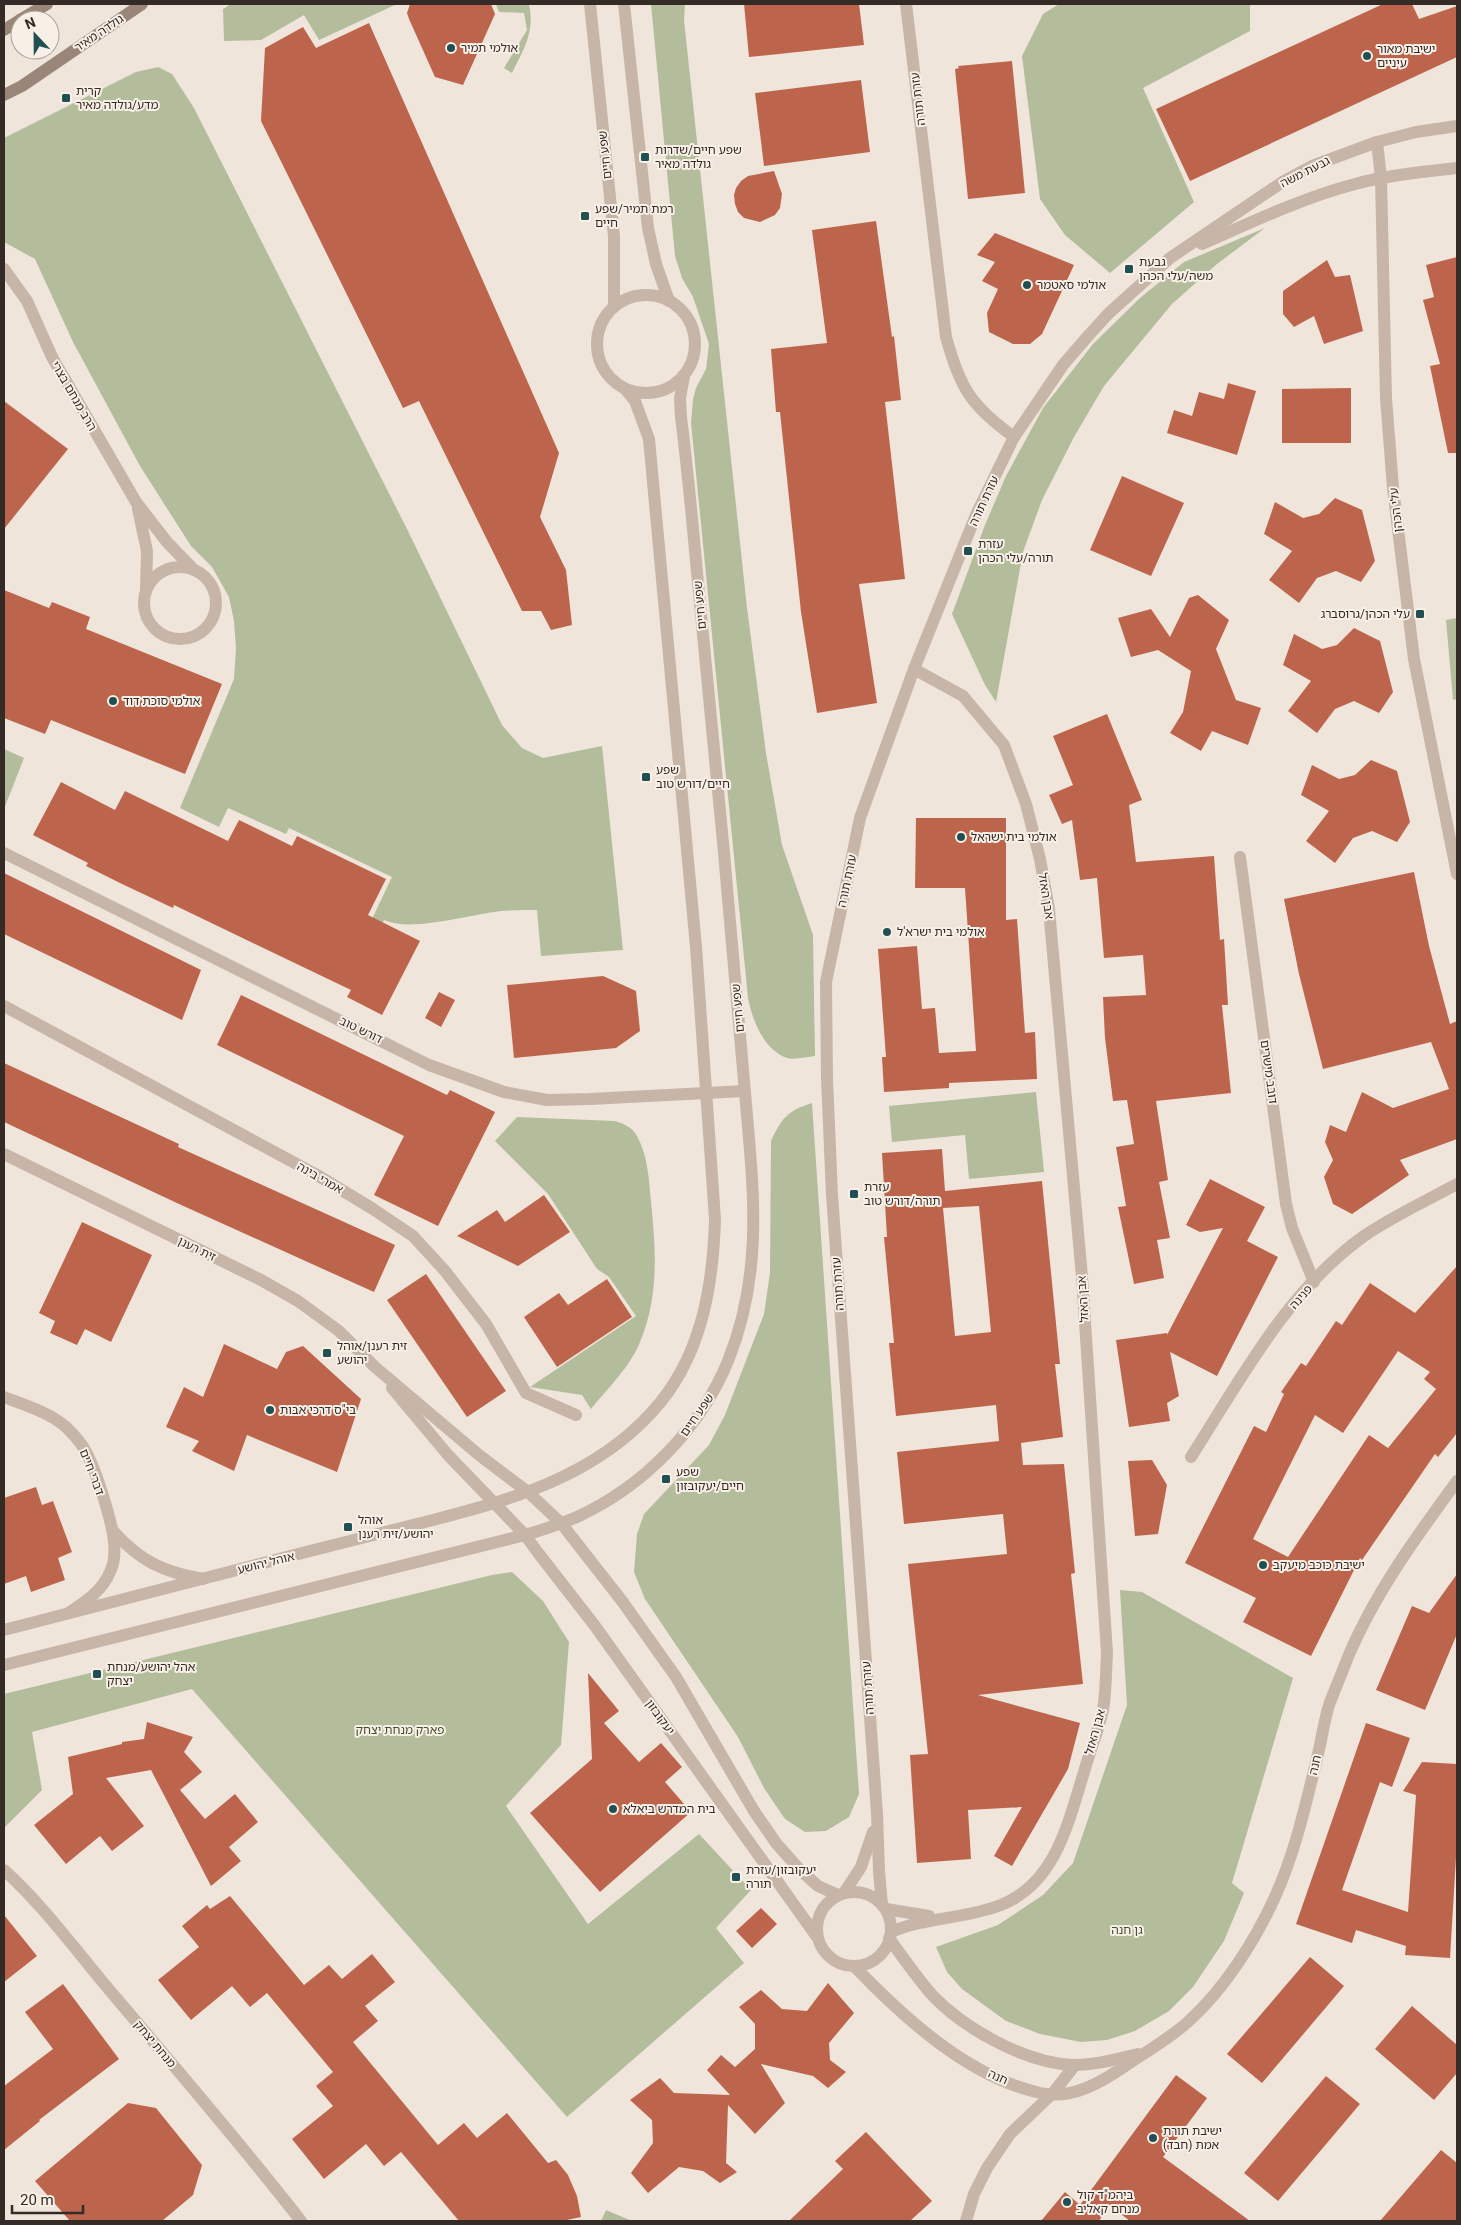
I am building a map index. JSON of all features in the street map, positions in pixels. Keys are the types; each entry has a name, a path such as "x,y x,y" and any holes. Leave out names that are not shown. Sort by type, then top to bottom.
{"main road":[{"name":"גולדה מאיר","path":"4,94 22,86 142,4"}],"street":[{"name":"שפע חיים","path":"590,4 614,236 614,307"},
{"path":"624,4 648,228 656,264 669,300"},
{"name":"עזרת תורה","path":"884,1907 879,1871 877,1813 832,1195 826,982 860,818 914,669 976,515 1014,437 989,419 974,403 954,367 946,337 906,4"},
{"name":"גבעת משה","path":"1014,437 1063,365 1088,336 1136,287 1170,258 1284,181 1312,166 1377,142 1416,132 1457,126"},
{"name":"עלי הכהן","path":"1377,142 1381,178 1386,398 1393,488 1414,659 1457,874"},
{"name":"גבעת משה","path":"1170,258 1284,208 1355,184 1381,178 1457,168"},
{"name":"הרב מנחם בצרי","path":"4,269 27,301 52,357 136,502 166,542 194,570"},
{"name":"הרב מנחם בצרי","path":"4,278 19,288"},
{"path":"636,296 653,296 669,300 681,309 690,321 695,335 696,349 692,363 684,376 672,387 657,393 641,394 626,390 612,381 602,368 597,352 597,336 603,320 620,302 636,296"},
{"name":"שפע חיים","path":"525,1535 561,1523 588,1511 624,1490 664,1456 686,1433 704,1410 728,1360 746,1305 754,1245 755,1215 736,974 681,417 680,398 684,376"},
{"path":"626,390 635,401 649,439 696,947 715,1219 714,1259 702,1323 690,1354 674,1383 654,1411 629,1435 604,1455 575,1472 528,1492 561,1523 622,1601 676,1677 754,1812 776,1843 799,1870 818,1886 841,1894"},
{"name":"הרב מנחם בצרי","path":"136,502 147,550 146,589"},
{"path":"183,567 194,570 204,576 211,585 215,595 216,608 212,620 204,630 194,636 182,639 169,638 158,632 149,623 144,611 146,589 152,579 161,572 183,567"},
{"name":"אבן האזל","path":"890,1936 918,1922 959,1916 1002,1904 1026,1891 1046,1869 1062,1842 1103,1709 1107,1653 1082,1277 1049,909 1040,859 1026,804 1004,746 963,696 914,669"},
{"name":"דורש טוב","path":"4,853 429,1065 504,1092 547,1100 745,1091"},
{"name":"דובב מישרים","path":"1240,857 1286,1204 1292,1228 1314,1282"},
{"name":"אמרי בינה","path":"4,1006 317,1175 413,1236 445,1271 486,1324 526,1393 576,1415"},
{"name":"זית רענן","path":"4,1154 261,1280 298,1301 339,1331 375,1367 479,1456 528,1492"},
{"name":"פנינה","path":"1191,1457 1266,1340 1332,1263 1364,1236 1399,1214 1457,1184"},
{"name":"זית רענן","path":"375,1367 448,1455 495,1504"},
{"name":"דברי חיים","path":"4,1397 46,1415 65,1426 82,1445 91,1464 113,1531 114,1555 111,1571 104,1584 94,1595 68,1613"},
{"name":"חנה","path":"854,1966 881,1994 950,2051 996,2078 1041,2094 1072,2093 1100,2083 1191,2020 1226,1978 1250,1944 1274,1899 1301,1823 1329,1705 1348,1656 1367,1616 1406,1552 1457,1481"},
{"name":"אוהל יהושע","path":"4,1630 495,1504 528,1492"},
{"name":"יעקובזון","path":"495,1504 525,1535 595,1626 817,1937"},
{"name":"דברי חיים","path":"113,1531 136,1555 148,1562 173,1573 203,1579"},
{"path":"4,1665 525,1535"},
{"name":"עזרת תורה","path":"841,1894 855,1879 868,1853 877,1813"},
{"name":"מנחת יצחק","path":"4,1870 18,1883 69,1942 248,2154 301,2221"},
{"path":"856,1892 868,1894 884,1907 890,1920 890,1936 884,1949 876,1958 854,1966 830,1958 822,1948 817,1937 817,1924 820,1912 828,1902 841,1894 856,1892"},
{"name":"אבן האזל","path":"884,1907 932,1916 959,1916"},
{"name":"חנה","path":"890,1936 914,1974 935,1997 969,2024 1010,2048 1049,2062 1075,2065 1105,2062 1139,2054 1164,2040"},
{"path":"966,2221 974,2194 996,2154 1010,2134 1053,2093 1075,2065"}],"green space":[{"path":"231,4 397,4 319,40 304,15 261,40 224,41 223,9"},
{"path":"496,4 529,4 531,24 524,48 512,73 504,68 527,30 524,13 499,12"},
{"path":"651,4 685,4 684,20 747,608 766,753 782,845 813,935 815,1056 804,1058 787,1058 772,1048 756,1025 748,998 691,423 693,399 696,388 706,369 709,344 693,297 682,278 675,256"},
{"path":"1059,4 1250,4 1250,31 1143,88 1194,202 1110,273 1065,235 1040,199 1022,56 1043,14"},
{"path":"158,67 172,74 194,108 408,531 502,725 522,748 543,758 602,746 623,950 541,956 537,910 499,911 423,924 395,923 384,920 381,926 371,921 392,877 289,828 286,834 228,808 219,827 180,808 234,679 236,649 234,621 229,597 212,567 191,546 140,466 73,342 35,259 4,242 4,138 136,72"},
{"path":"1265,228 1217,264 1172,304 1104,386 1074,437 1042,500 1023,552 996,702 985,685 952,614 985,525 1006,476 1043,408 1093,344 1140,298 1184,262"},
{"path":"1457,618 1457,699 1453,700 1446,620"},
{"path":"4,749 24,758 4,809"},
{"path":"1036,1092 1044,1172 969,1179 965,1135 892,1142 889,1106"},
{"path":"812,1103 859,1794 849,1817 826,1831 805,1832 785,1819 764,1788 738,1737 645,1599 634,1572 637,1534 644,1514 709,1445 725,1415 764,1314 770,1273 771,1141 786,1116"},
{"path":"517,1117 615,1121 633,1130 641,1144 646,1160 650,1185 655,1256 650,1308 640,1342 631,1360 591,1409 582,1395 530,1387 636,1316 609,1277 597,1269 548,1194 495,1141"},
{"name":"פארק מנחת יצחק","path":"512,1572 543,1601 569,1642 561,1745 506,1806 588,1924 699,1834 751,1890 716,1928 744,1963 567,2117 192,1689 32,1732 42,1790 4,1828 4,1694 492,1575"},
{"name":"גן חנה","path":"1120,1590 1142,1592 1293,1678 1232,1883 1244,1893 1224,1941 1193,1987 1169,2011 1135,2031 1107,2040 1081,2042 1040,2034 1006,2021 962,1989 947,1972 936,1947 998,1925 1043,1895 1073,1863 1127,1705"},
{"path":"606,2210 632,2221 601,2221"}],"building":[{"name":"אולמי תמיר","path":"410,4 491,4 495,14 463,85 435,77 409,19 407,13"},
{"path":"744,4 859,4 864,45 749,57"},
{"path":"1383,4 1412,4 1419,19 1457,6 1457,57 1190,181 1156,109"},
{"path":"369,23 559,453 540,517 566,570 572,625 551,630 541,611 522,611 419,401 403,408 261,121 265,48 303,27 316,48"},
{"path":"1012,61 1025,193 968,199 955,69 959,68 958,66"},
{"path":"861,80 870,152 764,166 755,93"},
{"path":"774,171 782,194 780,208 775,215 760,222 744,218 738,212 735,204 734,195 736,188 748,176"},
{"path":"876,221 892,337 894,336 901,400 885,402 905,579 859,584 877,703 817,713 801,612 780,412 776,412 771,349 827,343 812,230"},
{"name":"אולמי סאטמר","path":"995,233 1074,265 1042,334 1030,344 1013,344 989,332 987,313 998,289 982,281 995,262 977,255"},
{"path":"1457,257 1457,453 1448,453 1430,366 1440,364 1423,300 1434,297 1426,265"},
{"path":"1327,260 1335,277 1350,275 1363,331 1324,344 1314,316 1294,327 1283,314 1283,291"},
{"path":"1228,383 1256,391 1237,455 1167,433 1174,410 1192,416 1199,392 1224,399"},
{"path":"1351,388 1351,443 1282,443 1282,389"},
{"path":"4,401 68,449 4,529"},
{"path":"1122,476 1184,503 1151,576 1090,550"},
{"path":"1335,498 1362,510 1375,561 1361,582 1336,571 1317,578 1299,603 1269,580 1292,551 1264,534 1275,502 1303,518 1319,514"},
{"name":"אולמי סוכת דוד","path":"4,590 49,608 52,602 90,617 86,629 222,684 185,774 51,720 45,734 4,718"},
{"path":"1198,595 1229,620 1216,649 1236,700 1261,708 1248,745 1212,731 1201,751 1170,733 1183,712 1191,671 1158,650 1131,657 1118,618 1151,609 1170,637 1189,598"},
{"path":"1354,628 1380,641 1393,692 1379,713 1354,701 1335,709 1317,733 1288,711 1311,681 1283,665 1294,634 1322,649 1337,645"},
{"path":"1107,714 1142,800 1129,805 1136,862 1214,856 1220,940 1224,939 1228,1005 1222,1005 1231,1093 1156,1101 1168,1180 1159,1182 1170,1238 1157,1240 1164,1278 1134,1284 1118,1207 1126,1206 1116,1147 1134,1144 1127,1100 1113,1101 1105,1038 1103,997 1146,995 1143,955 1104,958 1097,878 1080,880 1072,820 1062,824 1049,795 1073,785 1053,736"},
{"path":"1371,760 1397,771 1410,822 1397,842 1372,831 1353,838 1335,863 1306,841 1329,811 1301,795 1312,765 1339,779 1355,775"},
{"path":"61,782 115,810 125,791 228,841 239,820 292,846 297,836 386,879 368,915 420,941 382,1015 347,997 351,990 174,905 173,908 122,884 86,866 88,863 33,835"},
{"path":"916,818 1006,818 1006,920 1017,919 1025,1033 1035,1032 1037,1079 949,1083 949,1088 884,1092 882,1057 886,1057 878,949 917,946 922,1009 935,1008 939,1053 976,1051 965,888 915,888"},
{"path":"1414,872 1429,946 1450,1024 1457,1021 1457,1139 1400,1160 1409,1175 1352,1214 1333,1204 1324,1177 1333,1160 1325,1142 1330,1125 1346,1132 1362,1092 1393,1108 1449,1089 1431,1042 1323,1069 1299,974 1284,899"},
{"path":"4,873 201,970 182,1020 4,934"},
{"path":"603,976 636,991 640,1031 616,1048 514,1058 507,985"},
{"path":"439,992 455,1000 441,1027 425,1018"},
{"path":"241,995 447,1095 450,1090 495,1112 438,1226 374,1195 404,1136 217,1045"},
{"path":"4,1063 179,1144 178,1147 395,1245 374,1292 4,1122"},
{"path":"942,1149 945,1191 1042,1181 1060,1364 1055,1364 1063,1437 1021,1443 1023,1465 1064,1464 1075,1573 1071,1574 1083,1684 978,1695 1080,1723 1068,1769 1012,1866 994,1856 1022,1807 968,1810 971,1859 917,1863 910,1755 928,1754 908,1564 1007,1554 1003,1514 904,1524 897,1452 999,1441 996,1405 896,1416 889,1343 894,1343 884,1237 887,1237 882,1153","holes":["979,1206 991,1332 955,1336 943,1208"]},
{"path":"1210,1179 1265,1207 1247,1241 1278,1257 1217,1376 1170,1352 1179,1396 1167,1403 1170,1421 1129,1427 1116,1340 1167,1333 1167,1335 1223,1228 1200,1232 1186,1225"},
{"path":"544,1195 570,1232 518,1266 457,1236 497,1210 505,1222"},
{"path":"82,1222 152,1255 111,1342 85,1329 77,1345 50,1333 55,1321 39,1313"},
{"path":"1457,1266 1457,1433 1438,1457 1435,1454 1362,1560 1360,1558 1311,1656 1243,1622 1256,1598 1185,1563 1254,1426 1266,1432 1284,1394 1281,1392 1301,1363 1306,1366 1336,1321 1342,1325 1370,1283 1415,1313","holes":["1398,1351 1430,1372 1424,1379 1436,1389 1388,1448 1369,1435 1288,1557 1253,1539 1315,1415 1343,1433"]},
{"path":"426,1274 506,1391 467,1417 387,1300"},
{"path":"607,1279 632,1317 557,1367 524,1317 559,1293 568,1305"},
{"path":"224,1344 277,1369 286,1352 303,1346 361,1399 337,1472 247,1435 234,1471 192,1451 199,1441 166,1427 184,1387 203,1397"},
{"path":"1152,1460 1167,1485 1158,1534 1135,1536 1128,1461"},
{"path":"36,1487 42,1505 53,1501 72,1552 58,1558 65,1580 31,1592 26,1576 4,1584 4,1498"},
{"path":"1457,1574 1457,1634 1425,1710 1376,1690 1412,1606 1429,1613"},
{"path":"588,1673 619,1711 604,1723 639,1762 661,1743 682,1767 665,1782 691,1812 600,1892 530,1813 592,1759"},
{"path":"147,1722 193,1737 184,1752 202,1772 180,1790 205,1819 235,1794 258,1822 229,1847 241,1861 211,1886 151,1770 106,1778 144,1826 112,1851 100,1836 66,1864 34,1825 73,1794 68,1757 122,1744 122,1742 144,1739"},
{"path":"1366,1723 1410,1738 1392,1787 1380,1782 1342,1890 1408,1912 1416,1795 1403,1791 1422,1762 1457,1764 1457,1841 1450,1958 1405,1955 1406,1946 1356,1930 1352,1943 1296,1924"},
{"path":"230,1896 304,1985 329,1965 342,1979 372,1954 395,1982 365,2006 378,2021 353,2042 438,2145 464,2123 477,2138 507,2113 548,2163 556,2160 568,2175 577,2196 581,2217 562,2221 459,2221 401,2152 384,2166 366,2144 324,2179 292,2139 333,2106 316,2086 333,2072 267,1993 250,2007 232,1986 191,2020 158,1980 199,1947 182,1926 207,1905 210,1909"},
{"path":"761,1908 777,1924 752,1948 736,1931"},
{"path":"4,1915 37,1956 4,1982"},
{"path":"1310,1957 1344,1986 1262,2083 1227,2054"},
{"path":"828,1983 854,2013 829,2043 830,2060 846,2072 828,2088 813,2076 761,2064 785,2103 755,2134 728,2105 726,2163 737,2172 720,2183 703,2171 679,2167 648,2193 631,2173 653,2143 652,2120 630,2100 660,2078 674,2093 730,2095 707,2070 721,2055 735,2067 755,2049 755,2024 739,2007 761,1990 782,2009 807,2011"},
{"path":"63,1984 119,2059 39,2120 4,2150 4,2086 53,2049 25,2012"},
{"path":"1412,2006 1457,2045 1457,2073 1434,2100 1375,2049"},
{"name":"ישיבת תורת אמת (חבד)","path":"1176,2075 1207,2098 1163,2157 1250,2221 1130,2221 1109,2205 1099,2221 1041,2221 1065,2192 1080,2205"},
{"path":"1326,2076 1360,2104 1278,2201 1244,2173"},
{"path":"128,2103 156,2108 202,2165 193,2195 162,2221 70,2221 35,2181"},
{"path":"866,2132 932,2201 910,2221 789,2221 843,2169 835,2161"},
{"path":"1441,2150 1457,2163 1457,2221 1380,2221"}],"place":[{"name":"אולמי תמיר","path":"451,48"},
{"name":"ישיבת מאור עיניים","path":"1367,56"},
{"name":"קרית מדע/גולדה מאיר","path":"66,98"},
{"name":"שפע חיים/שדרות גולדה מאיר","path":"645,157"},
{"name":"רמת תמיר/שפע חיים","path":"585,216"},
{"name":"גבעת משה/עלי הכהן","path":"1129,269"},
{"name":"אולמי סאטמר","path":"1027,285"},
{"name":"עזרת תורה/עלי הכהן","path":"968,551"},
{"name":"עלי הכהן/גרוסברג","path":"1420,614"},
{"name":"אולמי סוכת דוד","path":"113,701"},
{"name":"שפע חיים/דורש טוב","path":"646,777"},
{"name":"אולמי בית ישראל","path":"961,837"},
{"name":"אולמי בית ישרא'ל","path":"887,932"},
{"name":"עזרת תורה/דורש טוב","path":"854,1194"},
{"name":"זית רענן/אוהל יהושע","path":"327,1353"},
{"name":"בי\"ס דרכי אבות","path":"270,1410"},
{"name":"שפע חיים/יעקובזון","path":"666,1479"},
{"name":"אוהל יהושע/זית רענן","path":"348,1527"},
{"name":"ישיבת כוכב מיעקב","path":"1263,1565"},
{"name":"אהל יהושע/מנחת יצחק","path":"97,1674"},
{"name":"בית המדרש ביאלא","path":"613,1809"},
{"name":"יעקובזון/עזרת תורה","path":"736,1877"},
{"name":"ישיבת תורת אמת (חבד)","path":"1153,2138"},
{"name":"ביהמ\"ד קול מנחם קאליב","path":"1067,2202"}]}
